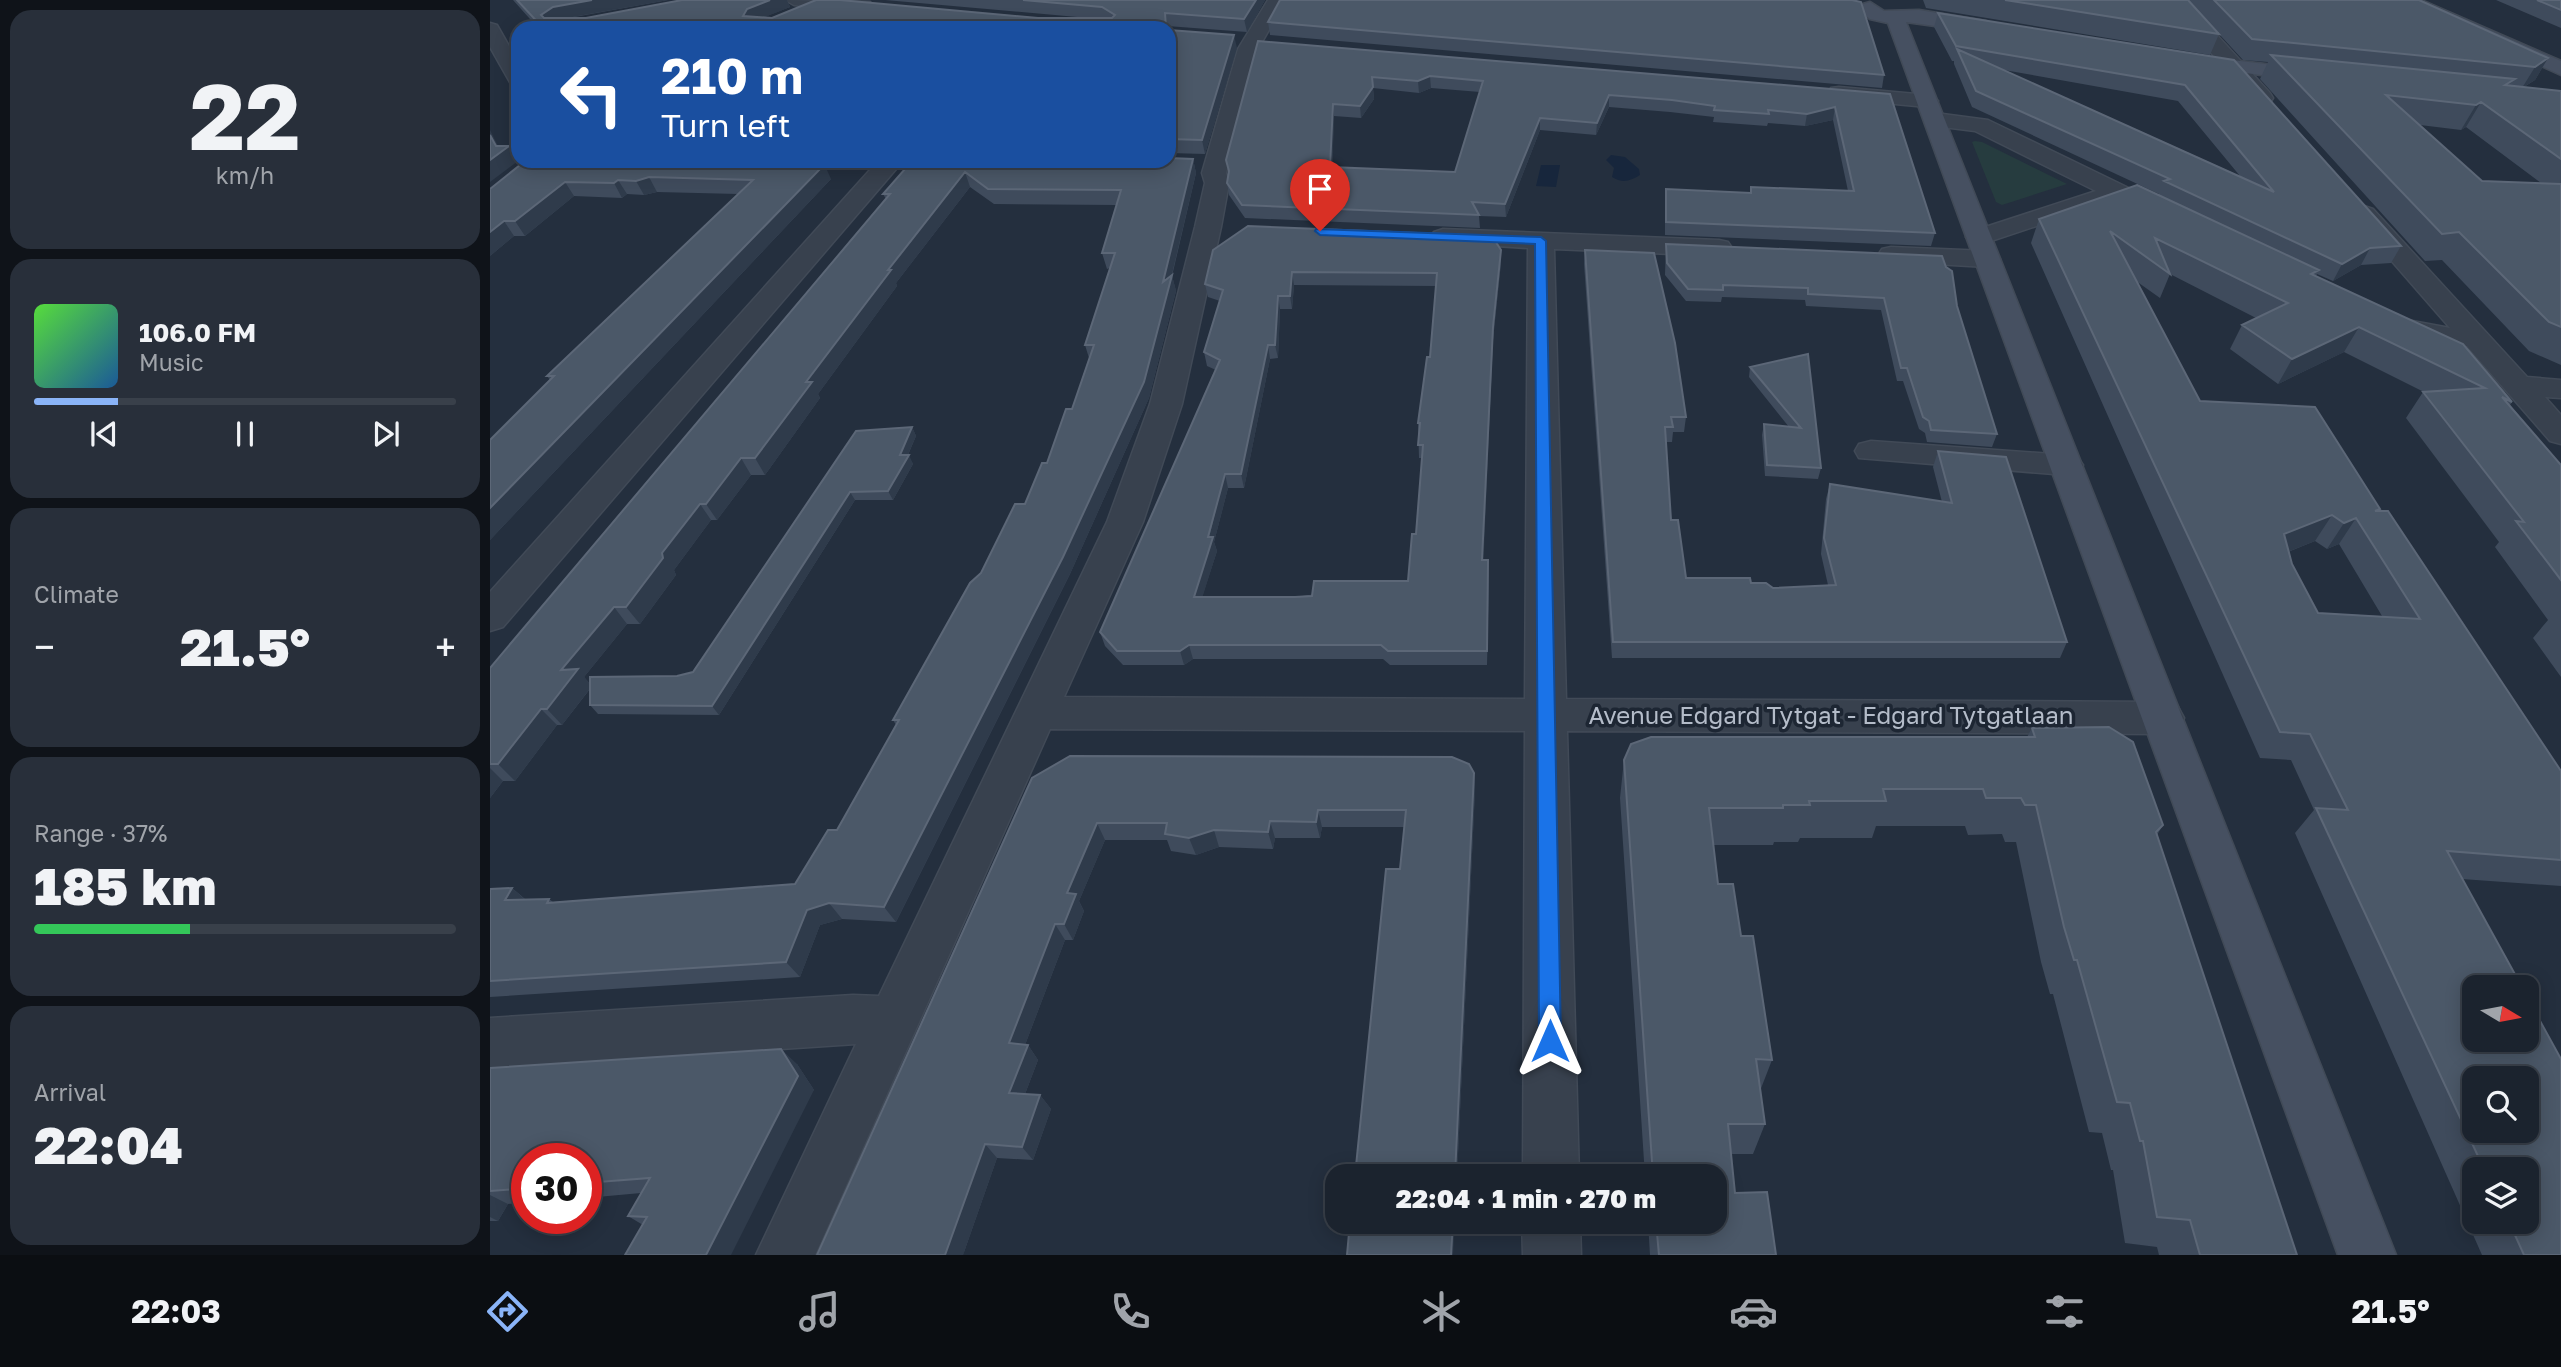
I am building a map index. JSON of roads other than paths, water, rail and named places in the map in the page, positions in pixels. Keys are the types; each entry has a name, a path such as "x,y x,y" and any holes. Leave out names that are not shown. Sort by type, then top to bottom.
{"street":[{"path":"794,0 876,8"},
{"path":"1245,41 1277,0"},
{"path":"2175,0 2283,121"},
{"path":"2406,0 2561,69"},
{"path":"2442,0 2561,50"},
{"path":"784,18 825,1"},
{"path":"1885,8 2003,30"},
{"path":"1885,8 1934,117 2367,1255"},
{"path":"501,35 511,61"},
{"path":"1245,41 1282,44"},
{"path":"785,1255 1125,522 1223,227 1217,183 1208,164 1248,49 1245,41"},
{"path":"2176,58 2236,68 2330,78"},
{"path":"1821,92 1998,134 2192,228"},
{"path":"490,617 885,168"},
{"path":"1862,254 1983,248 2116,192"},
{"path":"2347,194 2561,434"},
{"path":"1417,236 1750,249"},
{"path":"1541,241 1551,1164"},
{"path":"2372,312 2414,332 2465,328"},
{"path":"2518,386 2561,389"},
{"path":"1871,451 2066,465"},
{"name":"Avenue Edgard Tytgat - Edgard Tytgatlaan","path":"1037,713 2163,718"},
{"path":"490,1043 853,1019 892,1021"},
{"path":"1551,1234 1552,1255"}],"water":[{"path":"1611,155 1625,157 1639,169 1640,175 1626,181 1612,177 1614,168 1606,160"},
{"path":"1541,165 1560,165 1556,187 1536,186"}]}
